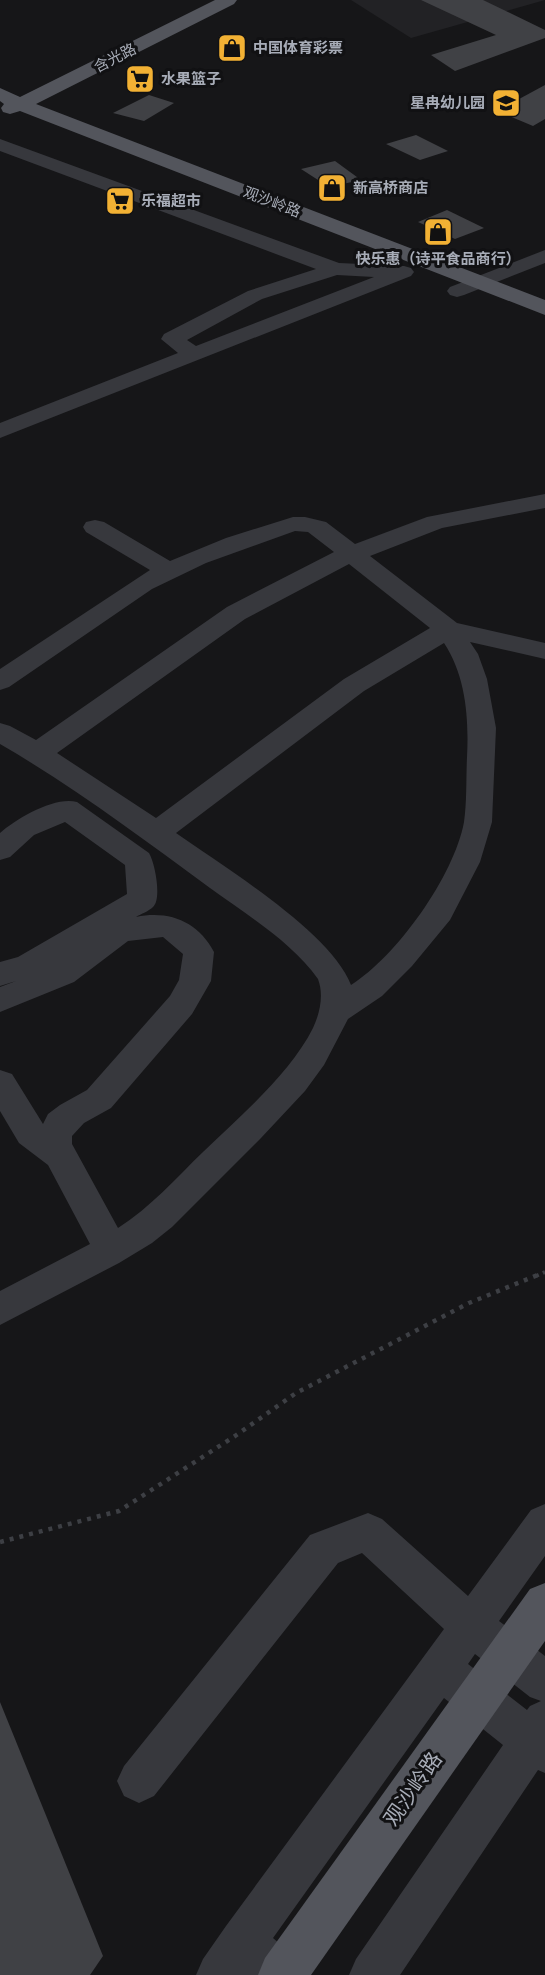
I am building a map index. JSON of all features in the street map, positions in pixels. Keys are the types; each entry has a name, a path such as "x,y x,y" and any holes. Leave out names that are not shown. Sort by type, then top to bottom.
{"main road":[{"name":"含光路","path":"0,94 192,0"},
{"name":"含光路","path":"0,112 228,0"},
{"name":"观沙岭路","path":"0,94 20,104 545,308"},
{"path":"0,120 22,129"},
{"name":"观沙岭路","path":"190,192 545,324"},
{"name":"观沙岭路","path":"281,1975 545,1604"}],"street":[{"path":"0,145 336,269 404,272"},
{"path":"167,206 190,192"},
{"path":"457,291 545,256"},
{"path":"194,355 172,339 255,295 336,269"},
{"path":"0,431 404,272"},
{"path":"37,753 236,613 351,554 436,522 545,501"},
{"path":"0,681 167,570 199,556 292,524 317,527 448,629 465,654 474,679 482,729 478,822 465,862 439,912 401,958 371,988 337,1010"},
{"path":"95,527 167,570"},
{"path":"156,833 354,685 448,629 545,651"},
{"path":"0,732 37,753 156,833 258,908 320,959 335,983 338,996 337,1010 311,1059 282,1096 170,1207 142,1230 111,1249 0,1309"},
{"path":"0,850 24,828 67,809 139,860 143,899 28,966 0,974"},
{"path":"0,1000 49,981 73,968 93,949 117,932 153,924 175,928 189,938 199,952 195,981 181,1005 99,1099 72,1114 60,1124 55,1136 55,1145 111,1249"},
{"path":"0,1083 31,1133 60,1155"},
{"path":"281,1975 230,1959 545,1523"},
{"path":"139,1781 324,1549 368,1532 470,1625 545,1682"},
{"path":"372,1975 540,1737 478,1698 439,1668"}],"path":[{"path":"0,1542 119,1511 235,1436 296,1393 469,1303 545,1272"}],"shaded area":[{"path":"351,0 545,0 411,38"}],"building":[{"path":"421,0 483,0 545,30 545,38 455,71 431,55 496,35"},
{"path":"545,85 545,119 533,126 497,111"},
{"path":"149,95 174,103 144,121 113,113"},
{"path":"416,135 448,151 420,160 386,144"},
{"path":"335,161 361,180 329,187 301,169"},
{"path":"447,210 484,228 455,239 418,222"},
{"path":"0,1702 103,1956 90,1975 0,1975"}],"place":[{"name":"中国体育彩票","path":"232,48"},
{"name":"水果篮子","path":"140,79"},
{"name":"星冉幼儿园","path":"506,103"},
{"name":"新高桥商店","path":"332,188"},
{"name":"乐福超市","path":"120,201"},
{"name":"快乐惠（诗平食品商行）","path":"438,232"}]}
